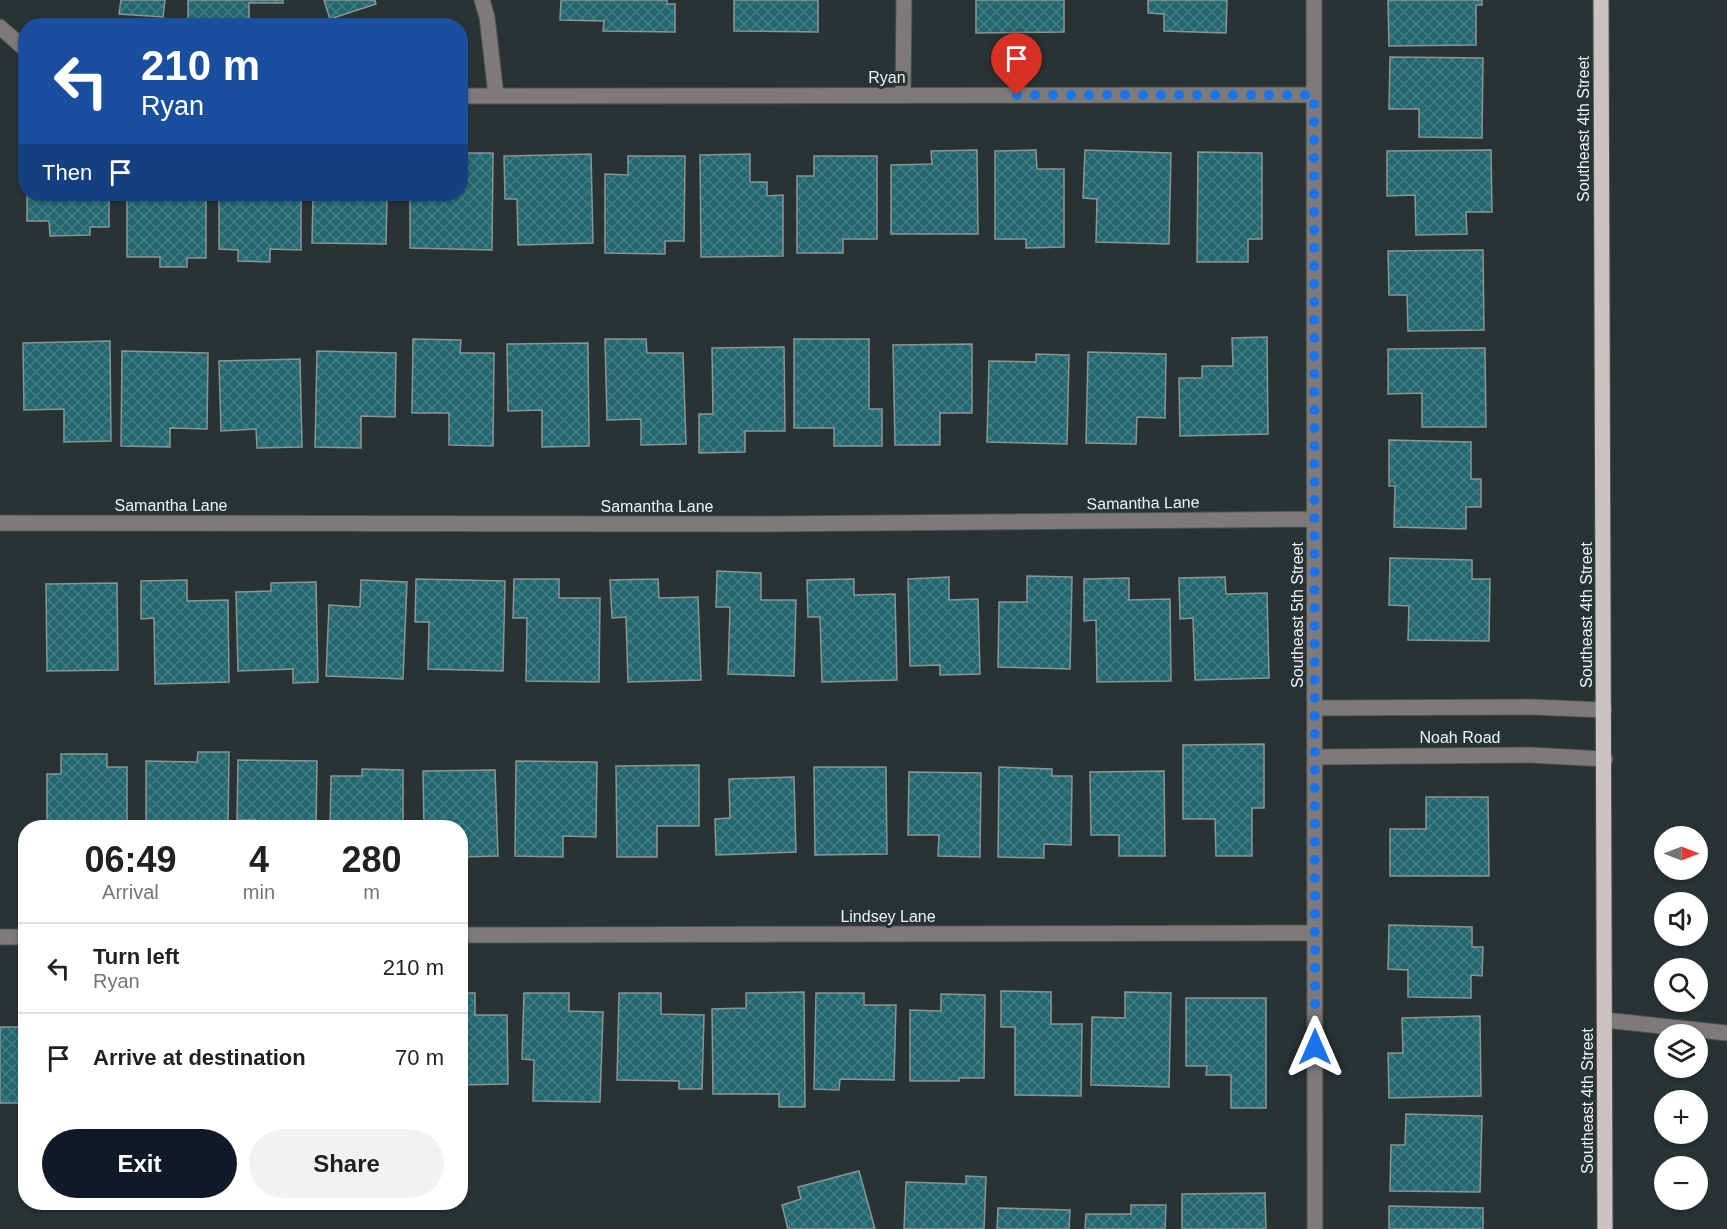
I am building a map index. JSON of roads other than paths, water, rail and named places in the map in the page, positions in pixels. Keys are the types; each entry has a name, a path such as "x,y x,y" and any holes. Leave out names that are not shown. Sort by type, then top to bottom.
{"main road":[{"name":"Southeast 4th Street","path":"1601,0 1605,1229"}],"street":[{"path":"482,0 487,17 496,95"},
{"path":"903,95 904,0"},
{"name":"Southeast 5th Street","path":"1314,0 1315,1229"},
{"path":"0,27 18,43"},
{"name":"Ryan","path":"468,96 1314,95"},
{"name":"Samantha Lane","path":"0,523 767,524 1314,519"},
{"name":"Noah Road","path":"1315,708 1532,707 1604,710"},
{"name":"Noah Road","path":"1315,757 1530,755 1605,759"},
{"name":"Lindsey Lane","path":"468,935 1315,933"},
{"path":"0,937 18,937"},
{"path":"1605,1020 1727,1033"}]}
